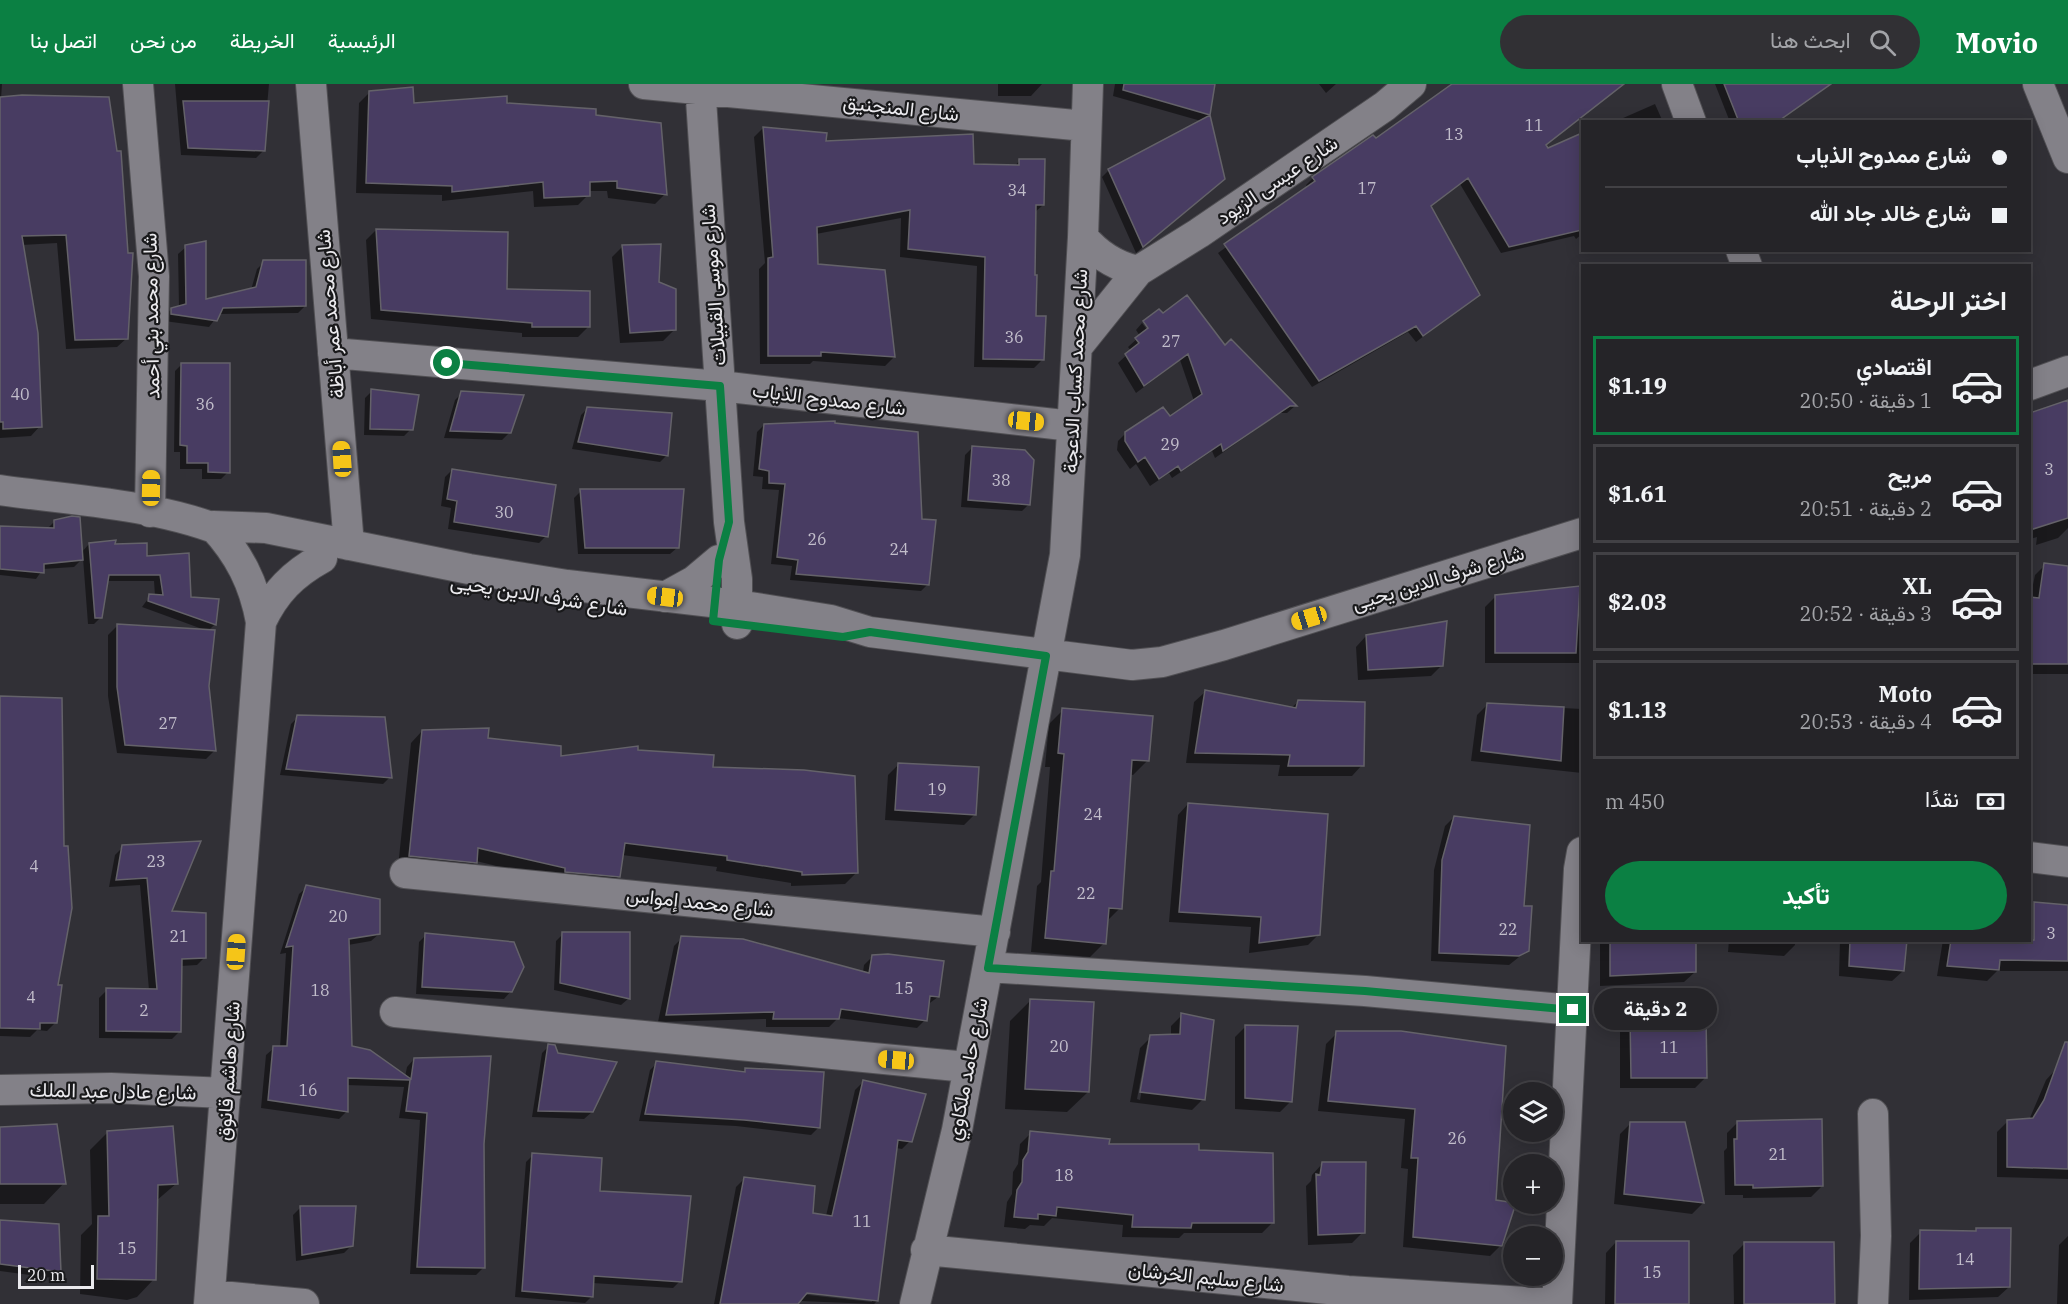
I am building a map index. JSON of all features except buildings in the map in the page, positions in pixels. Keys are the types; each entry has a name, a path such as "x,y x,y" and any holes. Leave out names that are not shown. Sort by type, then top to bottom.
{"street":[{"name":"شارع محمد بني أحمد","path":"138,84 154,276 150,512"},
{"name":"شارع محمد عمر أباظة","path":"311,84 350,545"},
{"name":"شارع المنجنيق","path":"645,84 700,86 1085,126"},
{"name":"شارع محمد كساب الدعجة","path":"1046,656 1065,555 1083,237 1088,84"},
{"name":"شارع عيسى الزيود","path":"1077,347 1138,271 1199,233 1385,106 1411,84"},
{"path":"1677,84 1690,120"},
{"path":"2038,84 2068,158"},
{"name":"شارع موسى القبيلات","path":"700,86 729,522 725,613"},
{"path":"1083,237 1100,255 1138,271"},
{"name":"شارع ممدوح الذياب","path":"333,353 720,386 1072,426"},
{"path":"2031,385 2068,371"},
{"name":"شارع شرف الدين يحيى","path":"0,490 150,512 213,526 249,525 274,539 322,558 665,597 725,613 843,637 870,632"},
{"name":"شارع هاشم قانوق","path":"209,1299 261,622 247,572 238,555 213,526"},
{"name":"شارع شرف الدين يحيى","path":"274,539 350,545 420,568 548,598 725,613 776,611 831,620 870,632 1046,656 1132,665 1162,662 1224,645 1581,533"},
{"path":"247,572 274,539"},
{"name":"شارع هاشم قانوق","path":"261,622 279,590 291,578 322,558"},
{"path":"665,597 727,560 776,611"},
{"name":"شارع حامد ملكاوي","path":"915,1304 926,1250 957,1130 1046,656"},
{"path":"2031,857 2068,862"},
{"path":"1557,1304 1581,858"},
{"name":"شارع محمد إمواس","path":"405,873 995,932"},
{"path":"988,968 1365,991 1573,1010"},
{"path":"395,1012 967,1067"},
{"name":"شارع عادل عبد الملك","path":"0,1090 111,1089 226,1093"},
{"path":"1873,1114 1874,1304"},
{"name":"شارع سليم الخرشان","path":"926,1250 1348,1291 1557,1304"},
{"path":"209,1299 304,1304"}],"route":[{"path":"447,363 720,386 729,522 719,560 713,621 843,637 870,632 1046,656 988,968 1365,991 1573,1010"}]}
